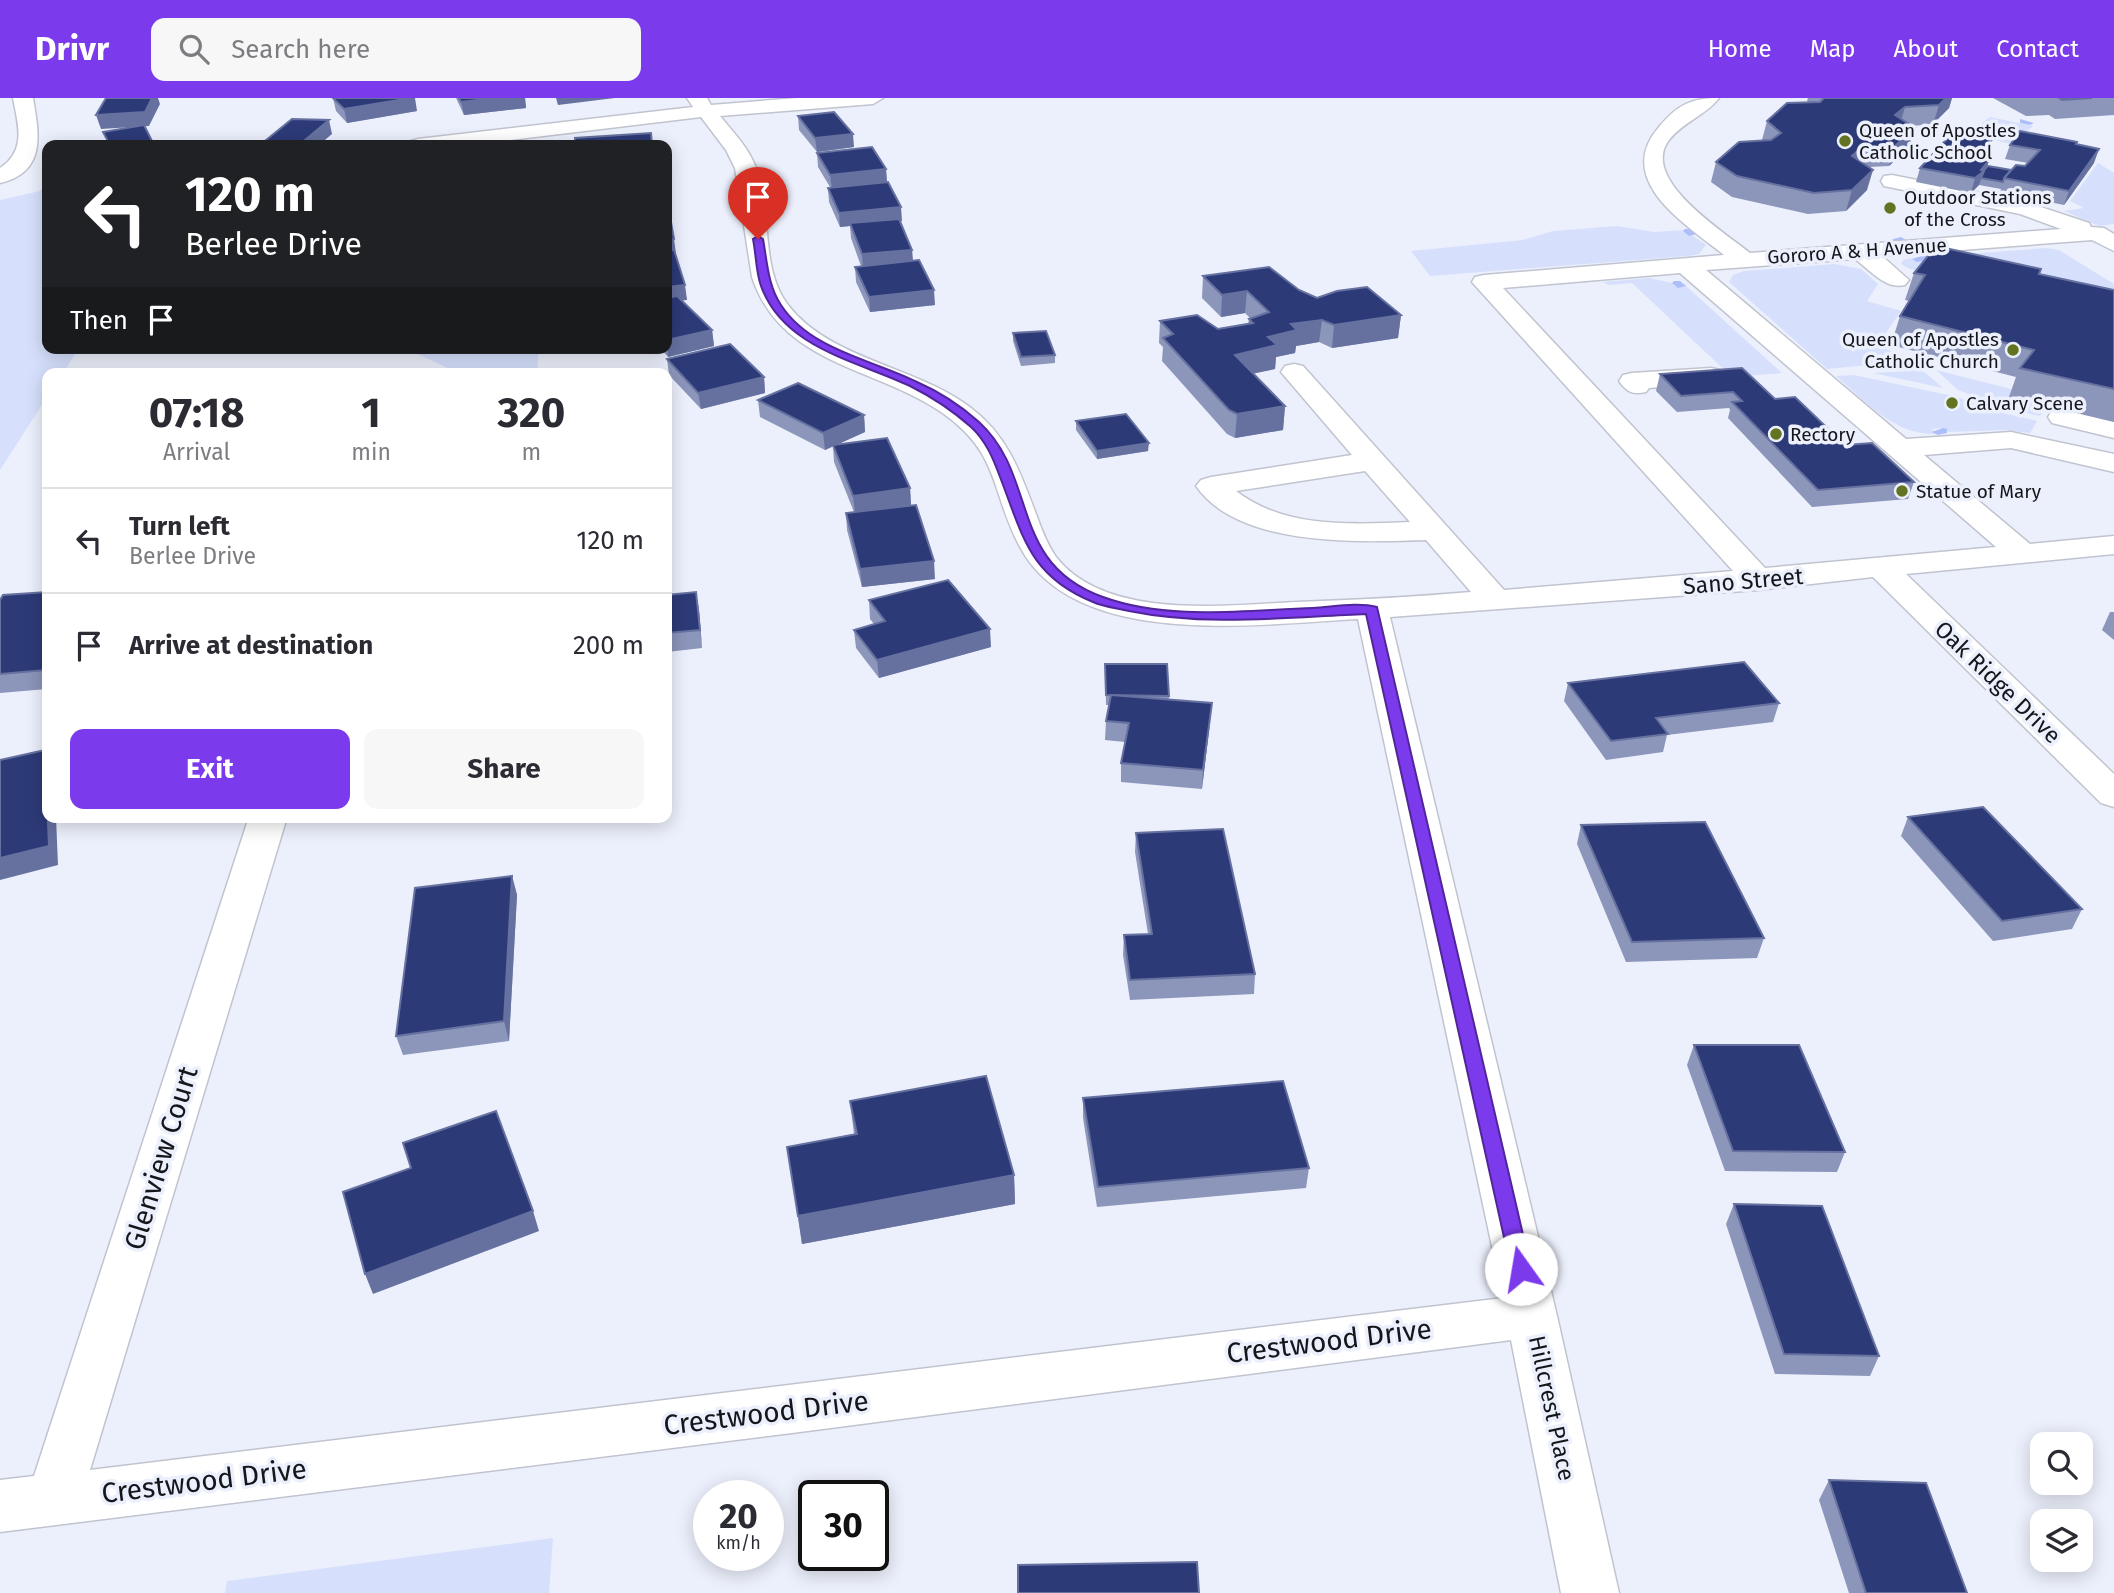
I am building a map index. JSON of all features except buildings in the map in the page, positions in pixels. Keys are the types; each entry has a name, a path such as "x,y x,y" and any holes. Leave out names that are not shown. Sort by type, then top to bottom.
{"street":[{"path":"0,177 26,158 30,147 23,98"},
{"path":"453,140 701,105 873,98"},
{"path":"1709,98 1674,119 1660,133 1650,152 1650,165 1671,197 1745,260"},
{"name":"Sano Street","path":"701,105 746,170 766,285 776,307 795,327 813,340 835,352 913,384 946,402 976,426 996,451 1037,554 1051,571 1071,587 1100,600 1164,614 1196,616 1372,609 1758,580 2114,545"},
{"path":"1892,181 2026,209 2108,236"},
{"name":"Gororo A & H Avenue","path":"1758,580 1484,282 1860,251 2108,236"},
{"path":"1860,251 1897,280"},
{"path":"1685,265 2023,554"},
{"path":"1294,372 1495,600"},
{"path":"1637,386 1632,382 1715,375 1734,381"},
{"path":"2062,417 2114,430"},
{"path":"1899,448 2011,440 2114,463"},
{"path":"1372,461 1211,486 1223,498 1271,523 1310,531 1434,531"},
{"name":"Oak Ridge Drive","path":"1881,568 2114,795"},
{"name":"Hillcrest Place","path":"1372,609 1532,1316 1590,1593"},
{"name":"Glenview Court","path":"54,1499 266,823"},
{"name":"Crestwood Drive","path":"0,1506 778,1412 1532,1316"}],"shaded area":[{"path":"1990,117 2033,126 2011,144 1968,134"},
{"path":"2098,163 2114,173 2114,224 2099,226 2064,211 2084,208 2070,201"},
{"path":"42,189 42,354 75,354 66,368 42,368 42,405 0,470 0,200"},
{"path":"1617,226 1654,232 1685,230 1706,245 1699,254 1688,256 1430,276 1411,251 1523,240 1553,231"},
{"path":"2047,248 2059,250 2114,284 2114,294 1921,271 1901,264 1903,260 1912,258 1916,261 1929,260 1926,257"},
{"path":"1835,264 1861,269 1878,284 1867,301 1901,311 1884,336 1876,341 1912,361 1827,369 1729,282 1733,275 1744,271"},
{"path":"1649,278 1686,286 1782,373 1732,377 1632,283 1609,285 1603,282"},
{"path":"418,354 539,354 537,368 447,368"},
{"path":"1922,370 1943,388 1873,373"},
{"path":"1936,370 2015,390 2010,397 2046,406 2040,416 2005,408 1958,390"},
{"path":"1854,375 1957,397 1994,411 2037,421 2030,433 2005,430 1949,432 1941,428 1931,429 1939,434 1908,430 1871,407 1836,376"},
{"path":"553,1538 549,1593 225,1593 227,1581"}],"waterway":[{"path":"2023,121 2030,123"},
{"path":"1688,231 1692,234"},
{"path":"1891,241 1901,240"},
{"path":"1917,259 1924,258"},
{"path":"1677,283 1681,286"},
{"path":"1938,432 1943,431"}],"place":[{"name":"Queen of Apostles Catholic School","path":"1845,141"},
{"name":"Outdoor Stations of the Cross","path":"1890,208"},
{"name":"Queen of Apostles Catholic Church","path":"2013,350"},
{"name":"Calvary Scene","path":"1952,403"},
{"name":"Rectory","path":"1776,434"},
{"name":"Statue of Mary","path":"1902,491"}],"route":[{"path":"758,239 766,285 776,307 795,327 835,352 913,384 946,402 976,426 996,451 1037,554 1051,571 1071,587 1100,600 1164,614 1196,616 1372,609 1521,1269"}]}
